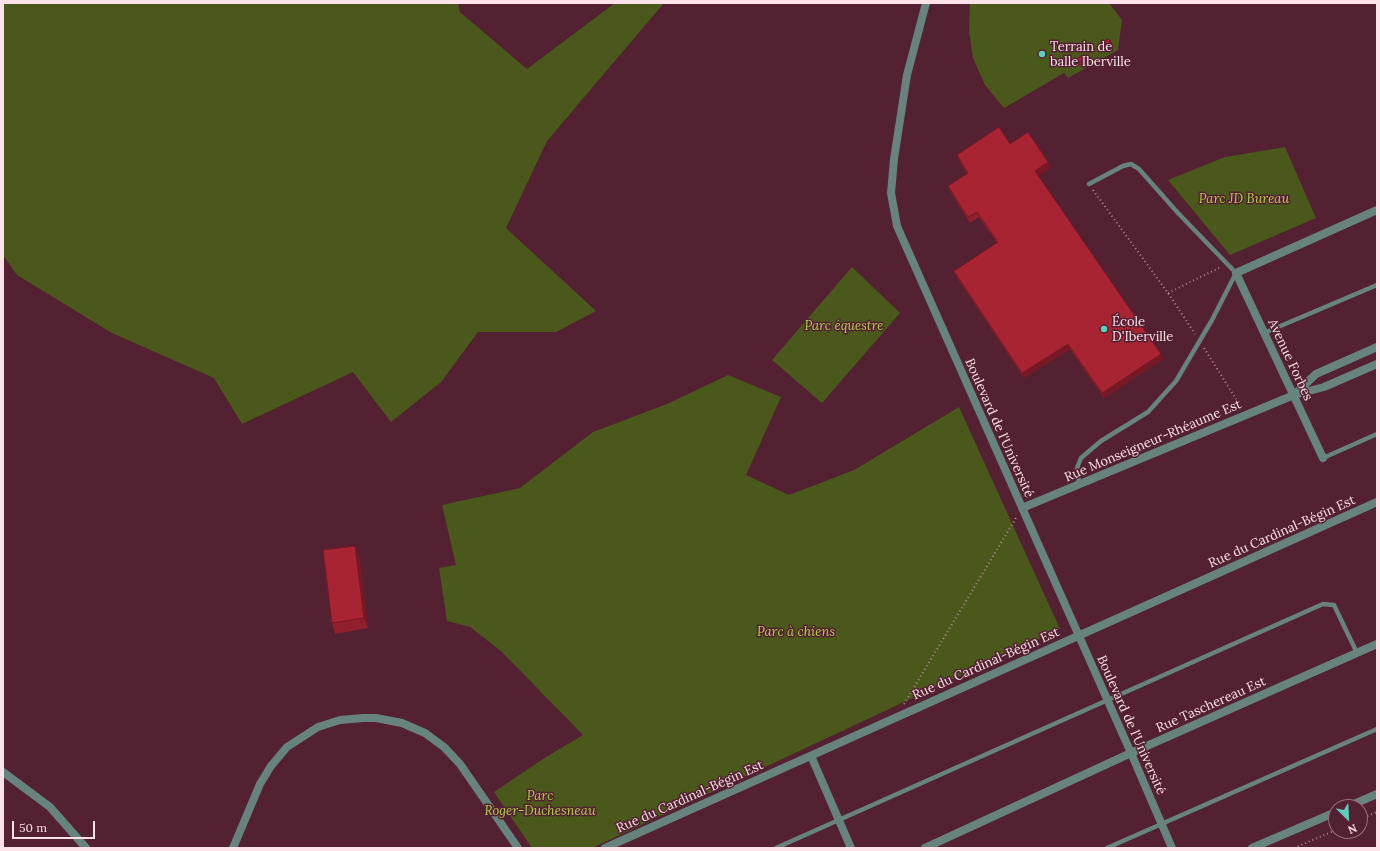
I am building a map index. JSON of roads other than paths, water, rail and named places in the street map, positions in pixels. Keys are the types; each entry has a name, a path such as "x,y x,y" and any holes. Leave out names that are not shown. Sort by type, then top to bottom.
{"street":[{"name":"Boulevard de l'Université","path":"926,3 907,75 894,159 891,193 897,226 1172,848"},
{"path":"1236,273 1377,210"},
{"name":"Avenue Forbes","path":"1236,273 1323,458"},
{"name":"Rue Monseigneur-Rhéaume Est","path":"1294,396 1316,374 1377,347"},
{"name":"Rue Monseigneur-Rhéaume Est","path":"1022,508 1245,415 1294,396 1324,387 1377,364"},
{"name":"Rue du Cardinal-Bégin Est","path":"605,848 1377,502"},
{"name":"Rue Taschereau Est","path":"925,848 1131,753 1377,644"},
{"path":"233,848 260,784 271,766 288,747 318,727 340,720 363,718 376,718 402,723 425,733 444,747 460,764 518,848"},
{"path":"811,756 851,848"},
{"path":"3,772 50,807 86,848"},
{"path":"1365,799 1377,794"},
{"path":"1252,848 1328,815"}],"lane":[{"path":"1079,484 1077,468 1082,458 1101,441 1148,412 1176,381 1200,341 1236,273 1178,213 1139,169 1131,164 1123,166 1089,184"},
{"path":"1264,333 1377,285"},
{"path":"1323,458 1377,434"},
{"path":"776,848 838,819 1323,604 1334,606 1357,653"},
{"path":"1107,848 1377,729"}],"place":[{"name":"Terrain de balle Iberville","path":"1042,54"},
{"name":"École D'Iberville","path":"1104,329"}],"park label":[{"name":"Parc JD Bureau","path":"1244,199"},
{"name":"Parc équestre","path":"844,326"},
{"name":"Parc à chiens","path":"796,632"},
{"name":"Parc Roger-Duchesneau","path":"540,804"}]}
